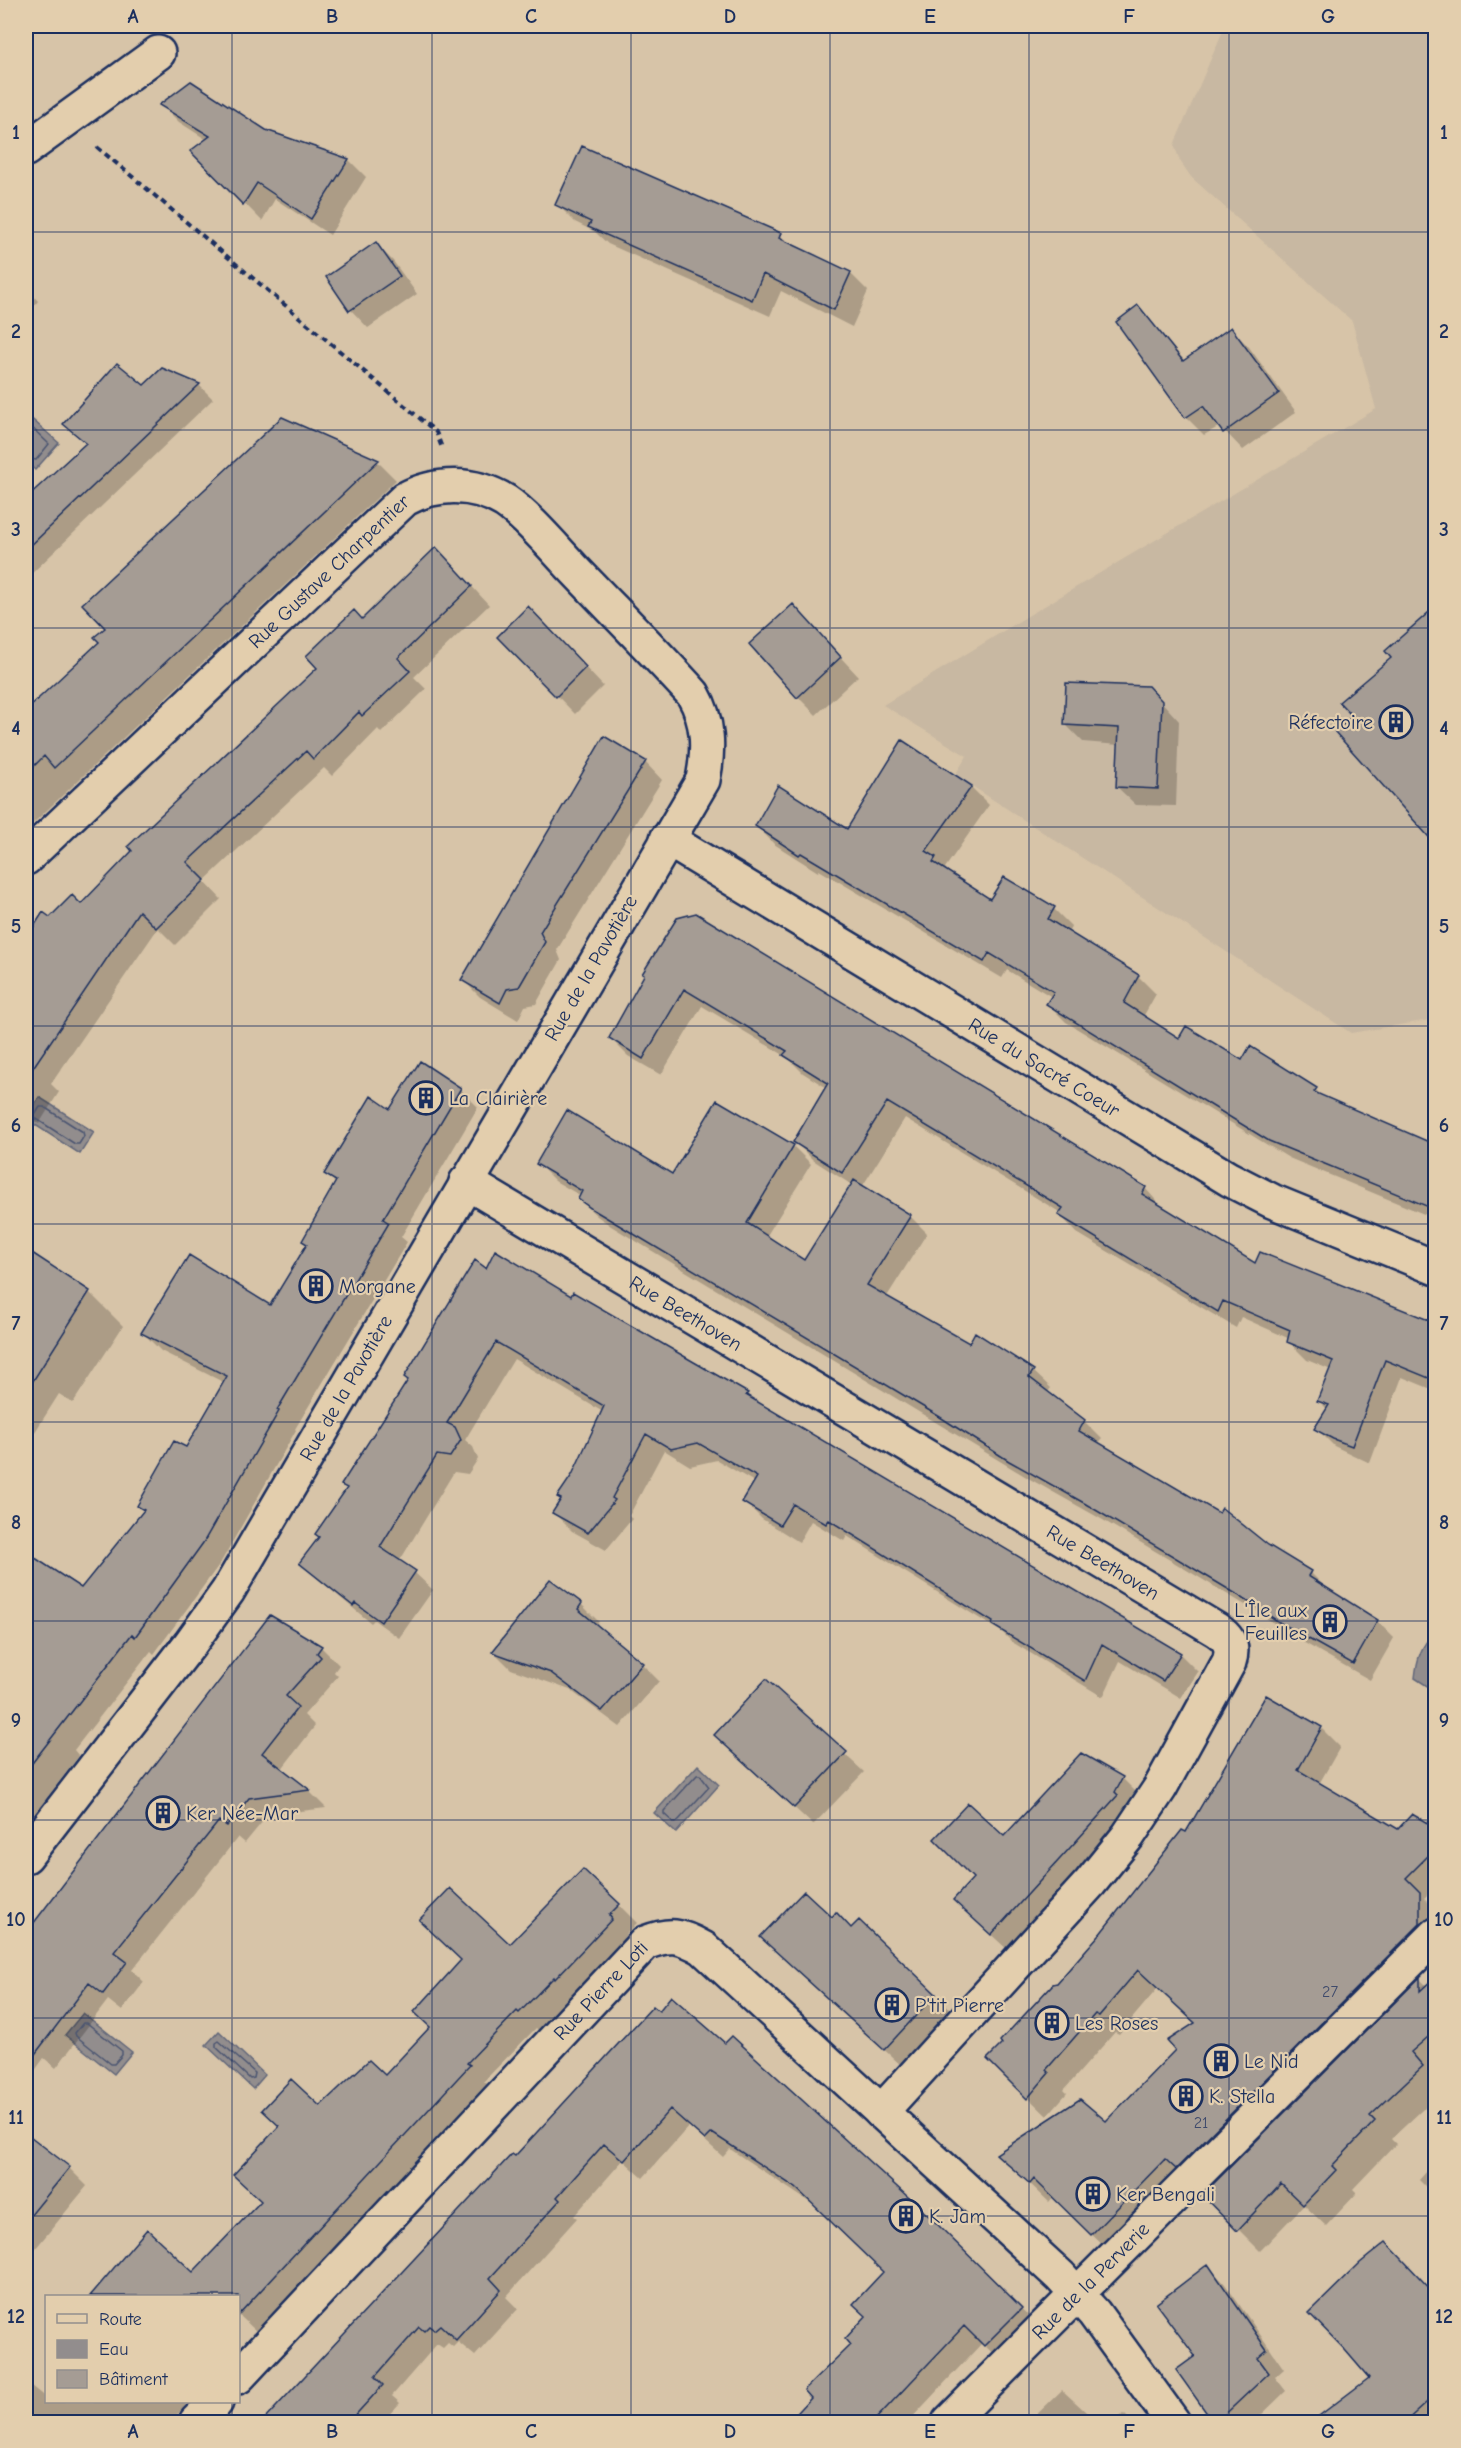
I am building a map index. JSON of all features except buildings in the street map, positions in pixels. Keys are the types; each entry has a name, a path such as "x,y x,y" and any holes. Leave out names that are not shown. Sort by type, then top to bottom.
{"street":[{"path":"26,149 158,54"},
{"name":"Rue Gustave Charpentier","path":"26,858 405,499 423,489 457,486 485,492 505,501 650,648"},
{"name":"Rue de la Pavotière","path":"26,1856 190,1644 228,1591 703,780 708,749 701,709 693,694 650,648"},
{"name":"Rue du Sacré Coeur","path":"667,839 1229,1179 1272,1201 1436,1268"},
{"name":"Rue Beethoven","path":"466,1182 1224,1634 1230,1644 1229,1662 1160,1788 1128,1836 1090,1883 881,2112"},
{"name":"Rue de la Perverie","path":"950,2422 1436,1935"},
{"name":"Rue Pierre Loti","path":"240,2375 645,1943 664,1936 684,1937 703,1948 1052,2268 1109,2333 1173,2422"},
{"path":"196,2422 215,2403"}],"path":[{"path":"71,117 102,152 436,432 457,486"}],"shaded area":[{"path":"1225,26 1435,26 1435,1019 1351,1033 955,775 967,756 883,705 1031,614 1376,409 1352,321 1191,177 1180,161 1174,145"}],"water":[{"path":"26,414 59,443 35,470 26,462"},
{"path":"39,1097 94,1132 80,1154 26,1119"},
{"path":"1435,1632 1435,1686 1432,1689 1415,1678 1421,1653 1426,1642"},
{"path":"698,1765 719,1785 676,1833 654,1813"},
{"path":"83,2013 132,2052 114,2074 65,2035"},
{"path":"219,2031 265,2075 253,2089 206,2045"}],"place":[{"name":"Réfectoire","path":"1396,722"},
{"name":"La Clairière","path":"426,1098"},
{"name":"Morgane","path":"316,1286"},
{"name":"L'Île aux Feuilles","path":"1330,1622"},
{"name":"Ker Née-Mar","path":"163,1813"},
{"name":"P'tit Pierre","path":"892,2005"},
{"name":"Les Roses","path":"1052,2023"},
{"name":"Le Nid","path":"1221,2061"},
{"name":"K. Stella","path":"1186,2096"},
{"name":"Ker Bengali","path":"1093,2194"},
{"name":"K. Jam","path":"906,2216"}]}
